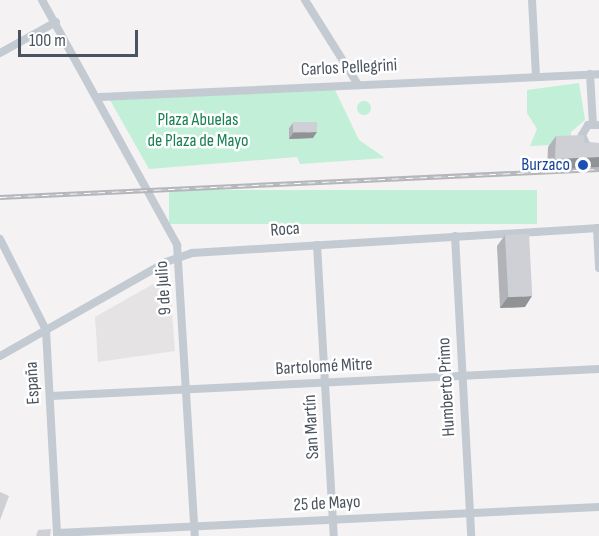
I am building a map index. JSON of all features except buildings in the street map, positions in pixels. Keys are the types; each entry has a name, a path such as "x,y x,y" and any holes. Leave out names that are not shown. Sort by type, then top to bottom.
{"street":[{"name":"9 de Julio","path":"42,0 100,97 179,256 195,532"},
{"path":"305,0 357,83"},
{"path":"532,0 536,76"},
{"path":"0,53 56,22"},
{"path":"594,74 596,124 582,139 590,148 599,147"},
{"name":"Carlos Pellegrini","path":"100,97 357,83 594,74"},
{"path":"598,228 599,268"},
{"name":"Roca","path":"0,356 179,256 598,228"},
{"name":"Humberto Primo","path":"455,236 471,536"},
{"name":"España","path":"0,239 46,330 57,534"},
{"name":"San Martín","path":"317,245 327,383 334,536"},
{"name":"Bartolomé Mitre","path":"51,396 599,369"},
{"name":"25 de Mayo","path":"57,534 195,532 333,520 599,507"}],"shaded area":[{"path":"169,275 175,351 98,362 95,317"}],"green space":[{"path":"579,83 585,120 571,132 571,144 530,146 537,129 527,113 527,90"},
{"name":"Plaza Abuelas de Plaza de Mayo","path":"335,90 359,140 385,158 300,164 297,157 149,169 110,100"},
{"path":"361,101 367,101 371,108 367,115 361,115 357,111 357,105"},
{"path":"169,190 537,190 537,224 169,224"}],"railway":[{"path":"0,197 599,169"}],"place":[{"name":"Burzaco","path":"583,165"}]}
